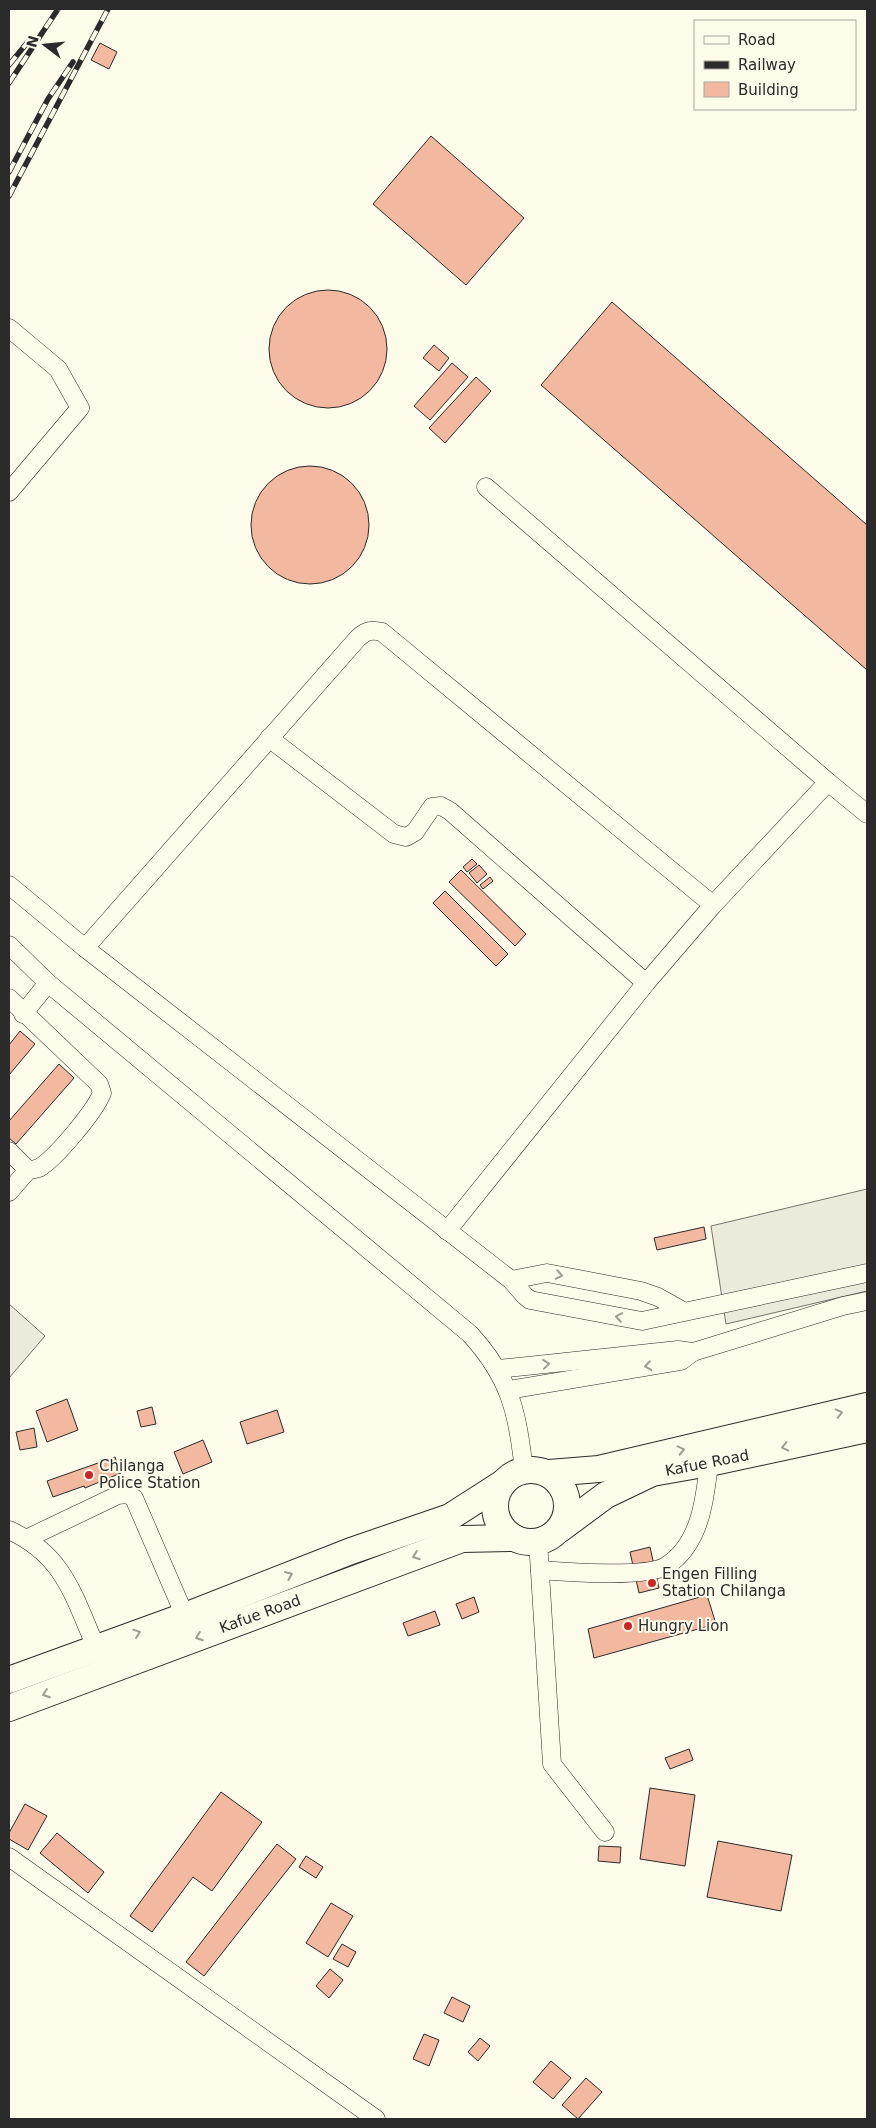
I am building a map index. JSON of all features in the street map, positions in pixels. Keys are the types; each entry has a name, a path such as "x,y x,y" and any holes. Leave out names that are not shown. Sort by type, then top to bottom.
{"highway":[{"name":"Kafue Road","path":"9,1680 185,1616 302,1569 450,1517 526,1475 599,1469 867,1406"},
{"name":"Kafue Road","path":"9,1708 462,1538 537,1536 606,1495 652,1473 709,1464 867,1429"},
{"path":"526,1475 562,1487 568,1505 566,1518 537,1536 499,1522 496,1512 498,1492 526,1475"}],"street":[{"path":"9,328 58,369 80,408 9,492"},
{"path":"486,487 867,814"},
{"path":"85,948 358,638 366,632 374,630 382,632 713,905"},
{"path":"270,738 394,834 406,837 414,832 432,807 441,806 450,811 646,983"},
{"path":"447,1232 646,983 713,905 828,782"},
{"path":"9,885 85,948 511,1280 524,1296 536,1302 642,1321 656,1320 683,1311 867,1273"},
{"path":"9,945 48,983 470,1334 498,1369 508,1390 518,1423 526,1475"},
{"path":"23,1014 48,983"},
{"path":"9,998 23,1014 99,1084 102,1093 74,1134 38,1169 28,1170 9,1192"},
{"path":"9,1151 28,1170"},
{"path":"511,1280 547,1272 641,1291 658,1297 683,1311"},
{"path":"508,1390 681,1361 693,1352 843,1306 867,1301"},
{"path":"498,1369 678,1350 693,1352"},
{"path":"540,1570 582,1573 648,1572 665,1568 680,1556 693,1534 702,1513 709,1464"},
{"path":"28,1538 118,1495 127,1494 134,1498 185,1616"},
{"path":"9,1530 28,1538 51,1557 65,1577 96,1647"},
{"path":"537,1536 552,1764 605,1832"},
{"path":"9,1858 376,2119"}],"shaded area":[{"path":"867,1189 867,1291 726,1324 711,1226"},
{"path":"9,1304 45,1336 9,1378"}],"building":[{"path":"100,43 117,52 109,69 91,60"},
{"path":"431,136 524,218 466,285 373,204"},
{"path":"328,290 350,295 370,307 382,327 387,349 382,371 370,391 350,403 328,408 306,403 286,391 274,371 269,349 274,327 286,307 306,295"},
{"path":"612,302 867,525 867,670 541,385"},
{"path":"434,345 449,358 439,371 423,358"},
{"path":"452,363 468,377 430,420 414,406"},
{"path":"476,377 491,391 445,443 429,428"},
{"path":"310,466 332,471 352,483 364,503 369,525 364,547 352,567 332,579 310,584 288,579 268,567 256,547 251,525 256,503 268,483 288,471"},
{"path":"472,859 477,864 467,872 463,867"},
{"path":"479,865 487,874 477,883 469,873"},
{"path":"461,870 526,934 515,946 449,882"},
{"path":"490,877 493,881 483,889 480,885"},
{"path":"445,891 508,954 496,966 433,903"},
{"path":"20,1031 35,1044 9,1075 9,1045"},
{"path":"59,1064 74,1078 16,1144 9,1138 9,1121"},
{"path":"704,1227 706,1239 657,1250 654,1238"},
{"path":"67,1399 78,1430 47,1442 36,1411"},
{"path":"152,1407 156,1424 141,1427 137,1411"},
{"path":"277,1410 284,1432 247,1444 240,1422"},
{"path":"34,1428 37,1447 20,1450 16,1432"},
{"path":"203,1440 212,1462 183,1474 174,1452"},
{"name":"Chilanga Police Station","path":"115,1457 121,1473 85,1488 84,1486 53,1497 47,1481"},
{"path":"650,1547 659,1588 639,1593 630,1552"},
{"path":"707,1595 716,1624 594,1658 588,1629"},
{"path":"474,1597 479,1612 462,1619 456,1604"},
{"path":"435,1611 440,1625 408,1636 403,1623"},
{"path":"689,1749 693,1760 670,1769 665,1758"},
{"path":"650,1788 695,1795 685,1866 640,1859"},
{"path":"221,1792 262,1822 212,1891 193,1877 152,1932 130,1916"},
{"path":"25,1804 47,1816 28,1850 9,1839 9,1833"},
{"path":"57,1833 104,1872 88,1893 40,1853"},
{"path":"718,1841 792,1855 781,1911 707,1897"},
{"path":"277,1844 296,1859 204,1976 186,1962"},
{"path":"599,1846 621,1847 620,1863 598,1861"},
{"path":"306,1856 323,1867 316,1878 299,1867"},
{"path":"331,1903 353,1916 328,1957 306,1943"},
{"path":"342,1944 356,1952 348,1967 333,1959"},
{"path":"330,1969 343,1980 329,1998 316,1986"},
{"path":"452,1997 470,2006 463,2022 444,2013"},
{"path":"424,2034 439,2040 429,2066 413,2059"},
{"path":"480,2038 490,2046 478,2061 468,2052"},
{"path":"551,2061 571,2078 553,2099 533,2082"},
{"path":"586,2078 602,2092 578,2119 562,2105"}],"railway":[{"path":"9,83 58,9"},
{"path":"9,196 108,9"},
{"path":"9,65 31,38"},
{"path":"9,172 48,99 73,62"}],"place":[{"name":"Chilanga Police Station","path":"89,1475"},
{"name":"Engen Filling Station Chilanga","path":"652,1583"},
{"name":"Hungry Lion","path":"628,1626"}]}
